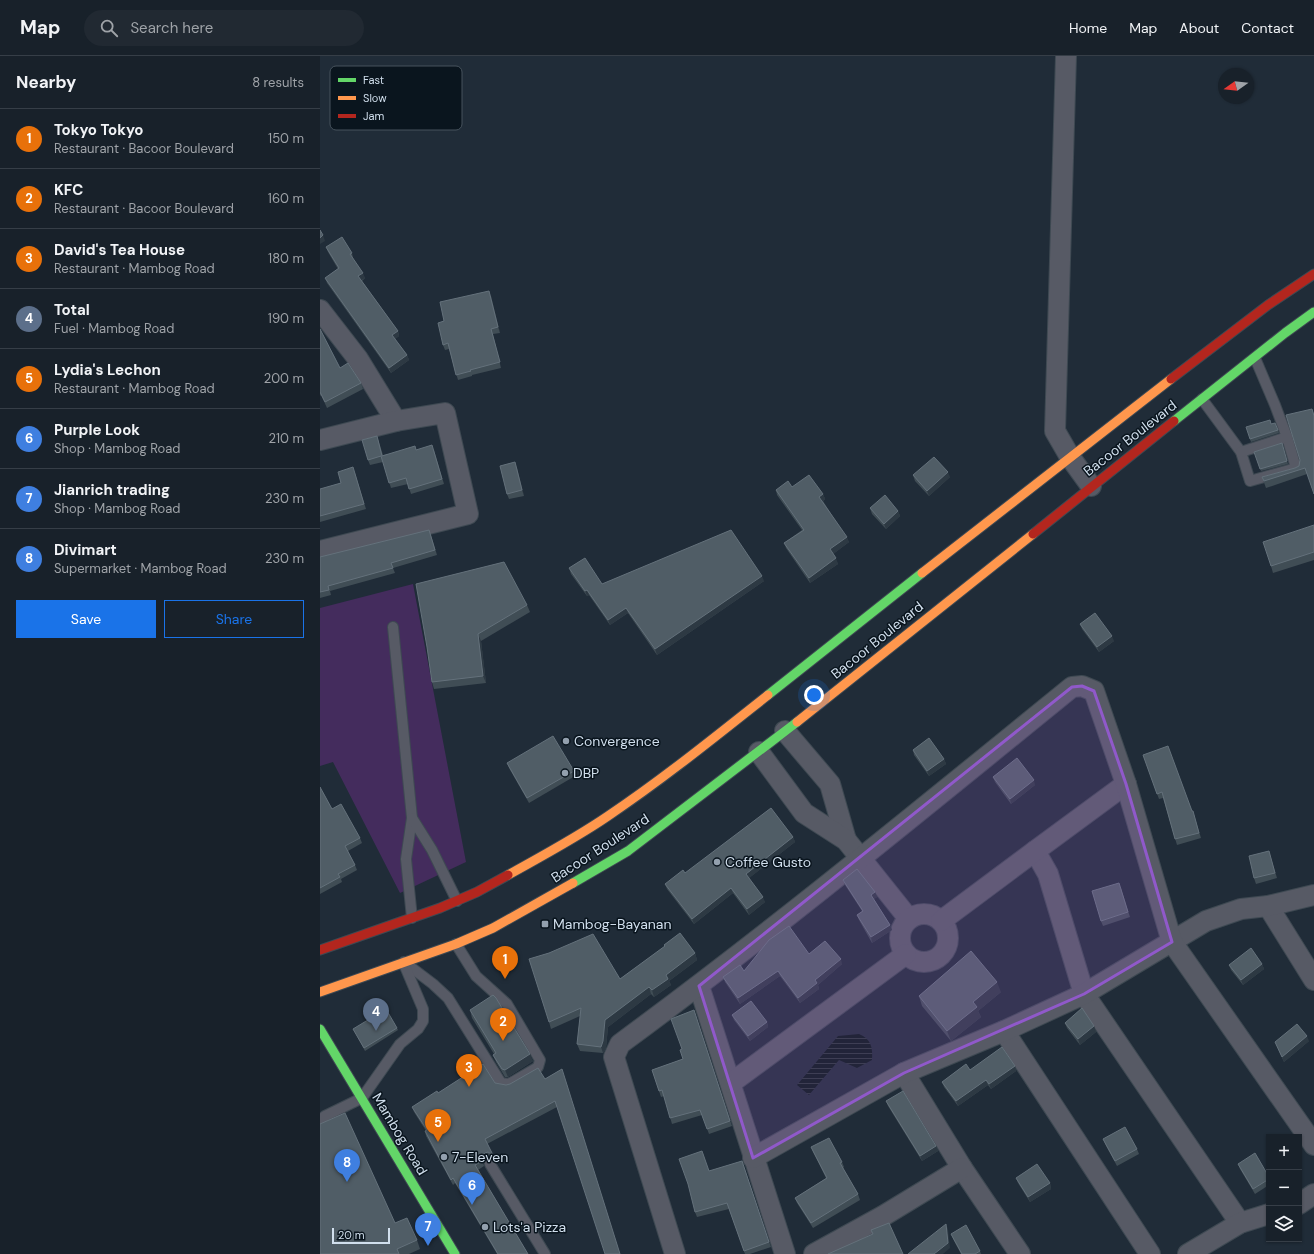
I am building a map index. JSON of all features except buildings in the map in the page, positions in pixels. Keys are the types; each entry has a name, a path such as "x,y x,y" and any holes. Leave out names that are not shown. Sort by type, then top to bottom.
{"main road":[{"name":"Bacoor Boulevard","path":"320,950 412,918 477,892 544,855 607,817 694,754 1070,457 1268,305 1314,274"},
{"name":"Bacoor Boulevard","path":"320,992 456,944 493,928 628,851 759,752 1091,486 1314,312"},
{"name":"Mambog Road","path":"320,1029 455,1254"}],"street":[{"path":"1066,56 1055,431 1070,457 1091,486"},
{"path":"320,310 358,359 396,421"},
{"path":"320,440 396,421 444,413 468,514 320,551"},
{"path":"675,1254 614,1057 620,1044 699,986 860,859 1072,687 1082,686 1094,691 1126,784 1172,942 1314,1146"},
{"path":"785,731 830,784 846,840 909,919"},
{"path":"759,752 804,813 846,840"},
{"path":"941,921 1126,784"},
{"path":"1035,851 1048,874 1084,994 1240,1223"},
{"path":"753,1158 904,1073 1004,1031 1084,994 1206,921 1241,909 1268,906 1314,895"},
{"path":"1268,906 1314,980"},
{"path":"922,914 936,917 941,921 946,928 948,943 940,956 927,962 919,962 906,954 900,940 904,925 909,919 922,914"},
{"path":"731,1083 906,954"},
{"path":"699,986 785,1254"},
{"path":"1004,1031 1150,1254"},
{"path":"904,1073 962,1168 1020,1254"},
{"path":"814,1254 883,1216 962,1168"},
{"path":"1302,1202 1314,1194"},
{"path":"1188,1254 1240,1223 1266,1215"}],"lane":[{"path":"1202,399 1241,452 1250,481 1296,468 1275,405 1255,358"},
{"path":"1241,452 1286,437"},
{"path":"393,626 412,818 406,858 412,918"},
{"path":"412,818 432,850 457,901"},
{"path":"404,962 433,984 448,998 501,1083 509,1084 538,1067 540,1060 507,1004 476,976 456,944"},
{"path":"323,1118 362,1098 400,1044 418,1029 422,1021 423,1008 404,962"},
{"path":"490,1164 545,1254"}],"highlighted area":[{"path":"1082,686 1094,691 1126,784 1172,942 1084,994 904,1073 753,1158 699,986 1072,687"}],"shaded area":[{"path":"413,584 466,862 400,893 333,762 320,766 320,608"},
{"path":"859,1034 869,1041 872,1051 872,1060 857,1068 839,1060 809,1095 797,1085 838,1036"}],"traffic: fast":[{"path":"1174,421 1285,333 1314,312"},
{"path":"768,695 922,573"},
{"path":"573,883 628,851 797,722"},
{"path":"320,1029 455,1254"}],"traffic: slow":[{"path":"922,573 1171,379"},
{"path":"797,722 1033,534"},
{"path":"508,875 584,832 628,802 689,757 768,695"},
{"path":"320,992 456,944 493,928 573,883"}],"traffic: jam":[{"path":"1171,379 1268,305 1314,274"},
{"path":"1033,534 1174,421"},
{"path":"320,950 440,908 477,892 508,875"}],"place":[{"name":"Convergence","path":"566,741"},
{"name":"DBP","path":"565,773"},
{"name":"Coffee Gusto","path":"717,862"},
{"name":"Mambog-Bayanan","path":"545,924"},
{"name":"Tokyo Tokyo","path":"505,979"},
{"name":"Total","path":"376,1031"},
{"name":"KFC","path":"503,1041"},
{"name":"David's Tea House","path":"469,1087"},
{"name":"Lydia's Lechon","path":"438,1142"},
{"name":"7-Eleven","path":"444,1157"},
{"name":"Divimart","path":"347,1182"},
{"name":"Purple Look","path":"472,1205"},
{"name":"Lots'a Pizza","path":"485,1227"},
{"name":"Jianrich trading","path":"428,1246"}]}
